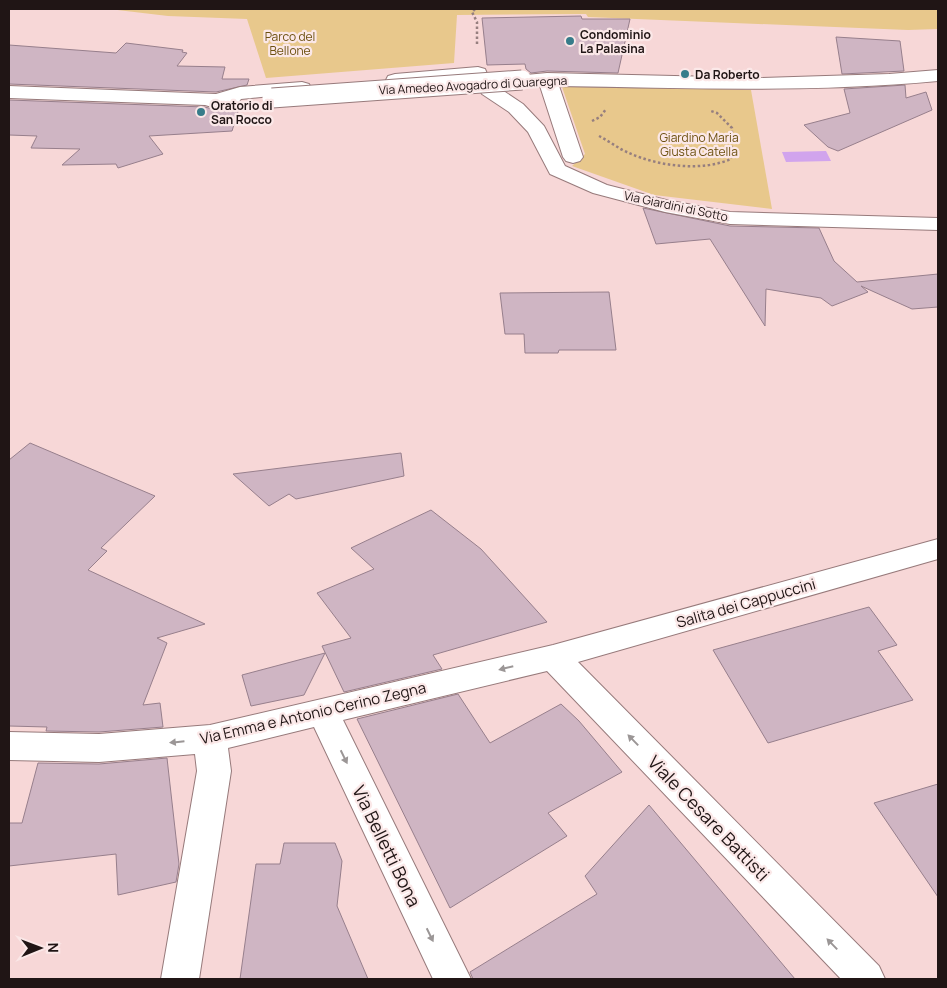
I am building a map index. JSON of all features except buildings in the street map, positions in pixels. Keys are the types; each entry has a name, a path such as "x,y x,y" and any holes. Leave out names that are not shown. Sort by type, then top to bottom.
{"street":[{"name":"Via Amedeo Avogadro di Quaregna","path":"9,92 212,101 547,79 759,84 889,80 938,76"},
{"path":"547,79 571,126 574,157"},
{"path":"212,101 240,93 482,80"},
{"name":"Via Giardini di Sotto","path":"482,80 516,108 537,130 557,170 600,189 665,206 730,218 938,224"},
{"name":"Salita dei Cappuccini","path":"553,656 938,549"},
{"name":"Via Emma e Antonio Cerino Zegna","path":"9,746 99,748 210,739 553,656"},
{"name":"Viale Cesare Battisti","path":"553,656 866,979"},
{"name":"Via Belletti Bona","path":"323,713 452,979"},
{"path":"180,979 214,771 210,739"}],"path":[{"path":"475,9 472,12 476,22 482,80"},
{"path":"571,126 600,117 608,106"},
{"path":"571,126 605,139 635,156 666,163 698,166 724,164 731,160 732,128 717,113 709,110"}],"green space":[{"name":"Parco del Bellone","path":"109,9 938,9 938,29 908,30 588,17 586,14 457,15 454,63 266,78 247,19 168,16"},
{"name":"Giardino Maria Giusta Catella","path":"561,84 751,90 772,209 654,195 572,166 585,154"}],"shaded area":[{"path":"826,151 831,161 786,162 782,152"}],"place":[{"name":"Condominio La Palasina","path":"570,41"},
{"name":"Da Roberto","path":"685,74"},
{"name":"Oratorio di San Rocco","path":"201,112"}]}
